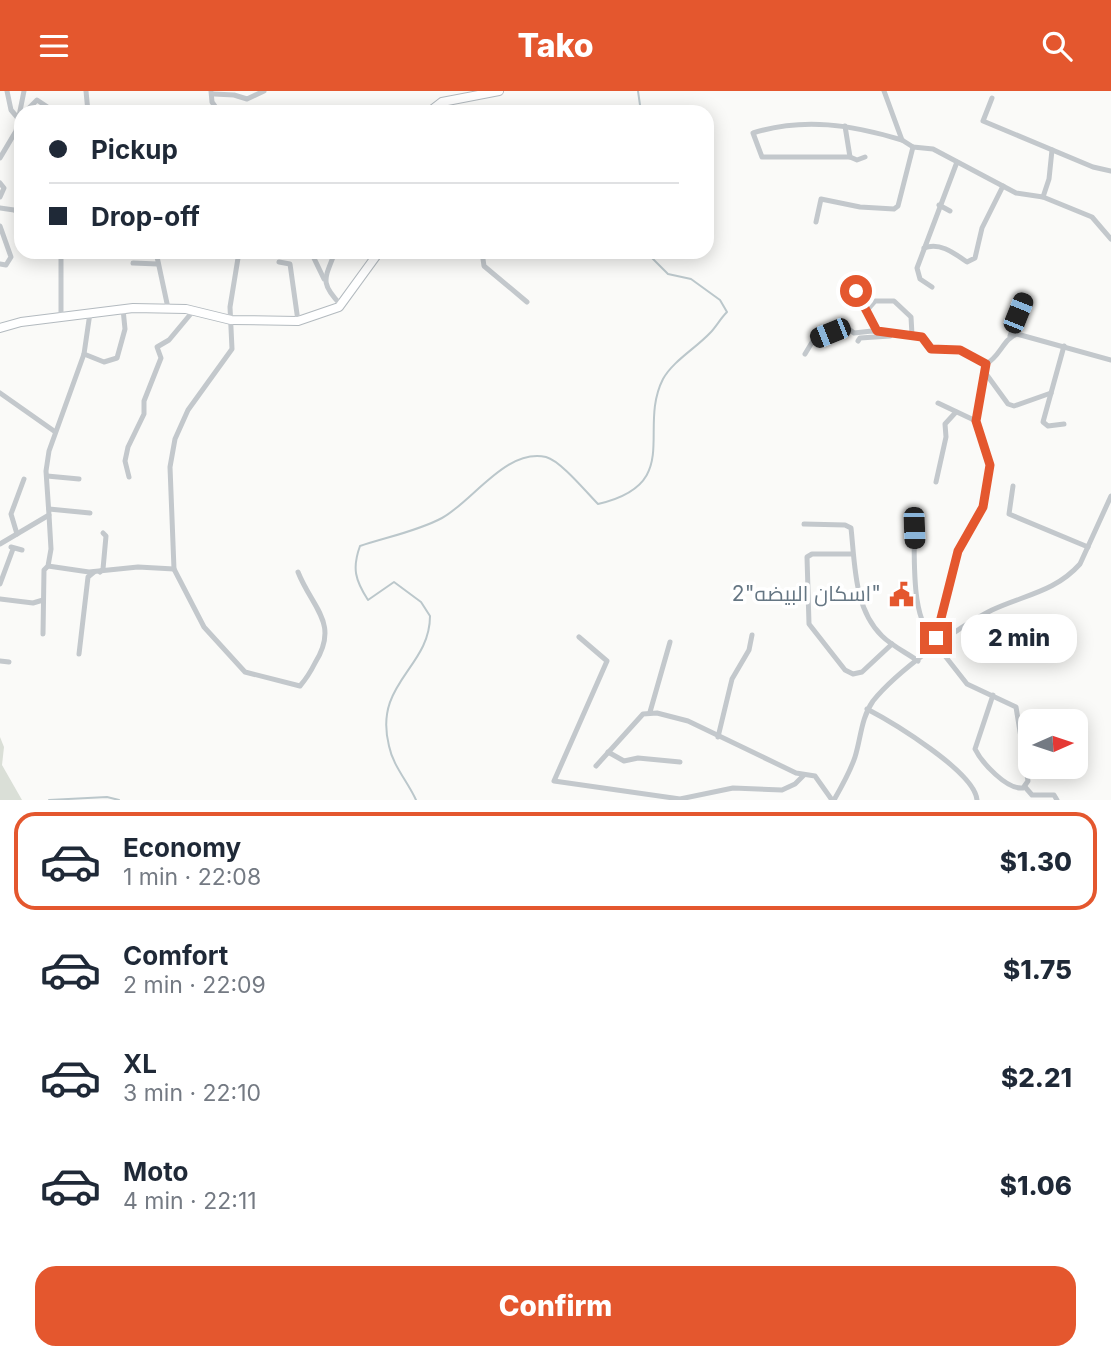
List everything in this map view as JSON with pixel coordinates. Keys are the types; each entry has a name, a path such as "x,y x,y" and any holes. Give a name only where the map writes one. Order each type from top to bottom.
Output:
{"street":[{"path":"7,91 11,110 14,112"},
{"path":"213,92 247,99 264,91"},
{"path":"438,105 442,102 493,95 499,91"},
{"path":"884,91 902,140"},
{"path":"992,98 983,121 1111,171"},
{"path":"865,157 857,160 850,157 762,157 753,132 800,124 845,126 902,140 913,147 933,149 1016,193 1043,197 1093,217 1111,239"},
{"path":"845,126 850,157"},
{"path":"0,158 14,139"},
{"path":"816,222 821,199 860,207 894,209 913,147"},
{"path":"1043,197 1049,179 1052,150"},
{"path":"932,287 920,279 917,268 957,162"},
{"path":"0,183 4,188 0,197"},
{"path":"924,248 947,248 967,261 975,258 982,228 1003,186"},
{"path":"939,205 950,211"},
{"path":"0,226 11,257 6,265 0,264"},
{"path":"61,259 61,317"},
{"path":"157,259 168,308"},
{"path":"238,259 230,353 188,410 175,439 170,467 174,569 204,627 245,672 300,686 325,648 327,634 324,619 298,572"},
{"path":"314,259 325,286 341,305"},
{"path":"324,279 332,259"},
{"path":"0,328 90,313 168,308 194,310 231,320 298,321 327,313 341,305 373,259"},
{"path":"483,259 484,266 527,302"},
{"path":"279,262 290,264 298,321"},
{"path":"134,263 158,264"},
{"path":"856,291 868,309 877,331"},
{"path":"914,528 918,612 927,631 936,638 958,551 983,507 990,465 976,421 985,367 996,359 1010,336 1024,299"},
{"path":"868,309 875,301 894,300 911,317 909,335"},
{"path":"84,354 104,362 117,358 125,329 123,310"},
{"path":"129,477 125,461 128,447 144,414 144,401 161,358 158,347 169,340 194,310"},
{"path":"43,634 44,570 48,566 51,549 47,477 54,431 63,417 84,354 90,313"},
{"path":"805,354 814,339 845,326 854,333 877,331 922,337 931,349 960,350 985,367 1008,404 1014,407 1051,393"},
{"path":"1010,336 1017,334 1111,360"},
{"path":"858,341 860,338 909,335"},
{"path":"1064,346 1043,422 1048,426 1064,424"},
{"path":"0,393 54,431"},
{"path":"938,403 976,421"},
{"path":"936,482 946,437 945,424 956,412"},
{"path":"47,477 79,479"},
{"path":"17,534 11,514 24,479"},
{"path":"1013,486 1009,514 1088,547"},
{"path":"596,766 643,714 650,712 688,721 718,737 819,779 833,800 851,769 867,709 882,691 957,630 984,614 1048,590 1063,581 1080,564 1111,496"},
{"path":"22,550 3,544 49,512 90,513"},
{"path":"804,524 848,526 852,554 869,619 892,644 918,661"},
{"path":"79,655 88,577 103,569 106,536 103,533"},
{"path":"0,584 13,549"},
{"path":"852,554 812,554 807,557 809,624 845,670 853,674 862,672 892,644"},
{"path":"48,566 97,572 138,567 174,569"},
{"path":"0,599 33,603 43,600"},
{"path":"718,737 732,679 751,646 752,635"},
{"path":"579,637 607,661 554,781 566,786 644,792 680,799 733,788 782,790 795,784 804,775"},
{"path":"650,712 670,642"},
{"path":"937,647 967,684 1017,709 1028,781 1026,787"},
{"path":"0,661 9,662"},
{"path":"993,695 975,749 1013,788 1026,787"},
{"path":"867,709 928,745 973,787 977,800"},
{"path":"608,752 624,761 638,758 680,762"},
{"path":"1026,787 1034,796 1054,795 1057,800"}],"shaded area":[{"path":"0,737 4,747 2,765 22,800 0,800"}],"waterway":[{"path":"638,91 640,105"},
{"path":"416,800 391,753 386,724 395,691 428,634 430,616 421,602 394,582 368,600 356,574 360,546 433,523 454,510 504,468 531,456 546,457 559,464 598,504 624,495 641,483 650,469 656,398 663,379 673,366 710,333 727,312 720,300 691,279 668,274 653,259"},
{"path":"49,800 107,797 119,800"}],"place":[{"name":"اسكان البيضه\"2\"","path":"901,594"}],"route":[{"path":"856,291 868,309 877,331 922,337 931,349 960,350 986,364 976,421 990,465 983,507 958,551 936,629 936,638"}]}
